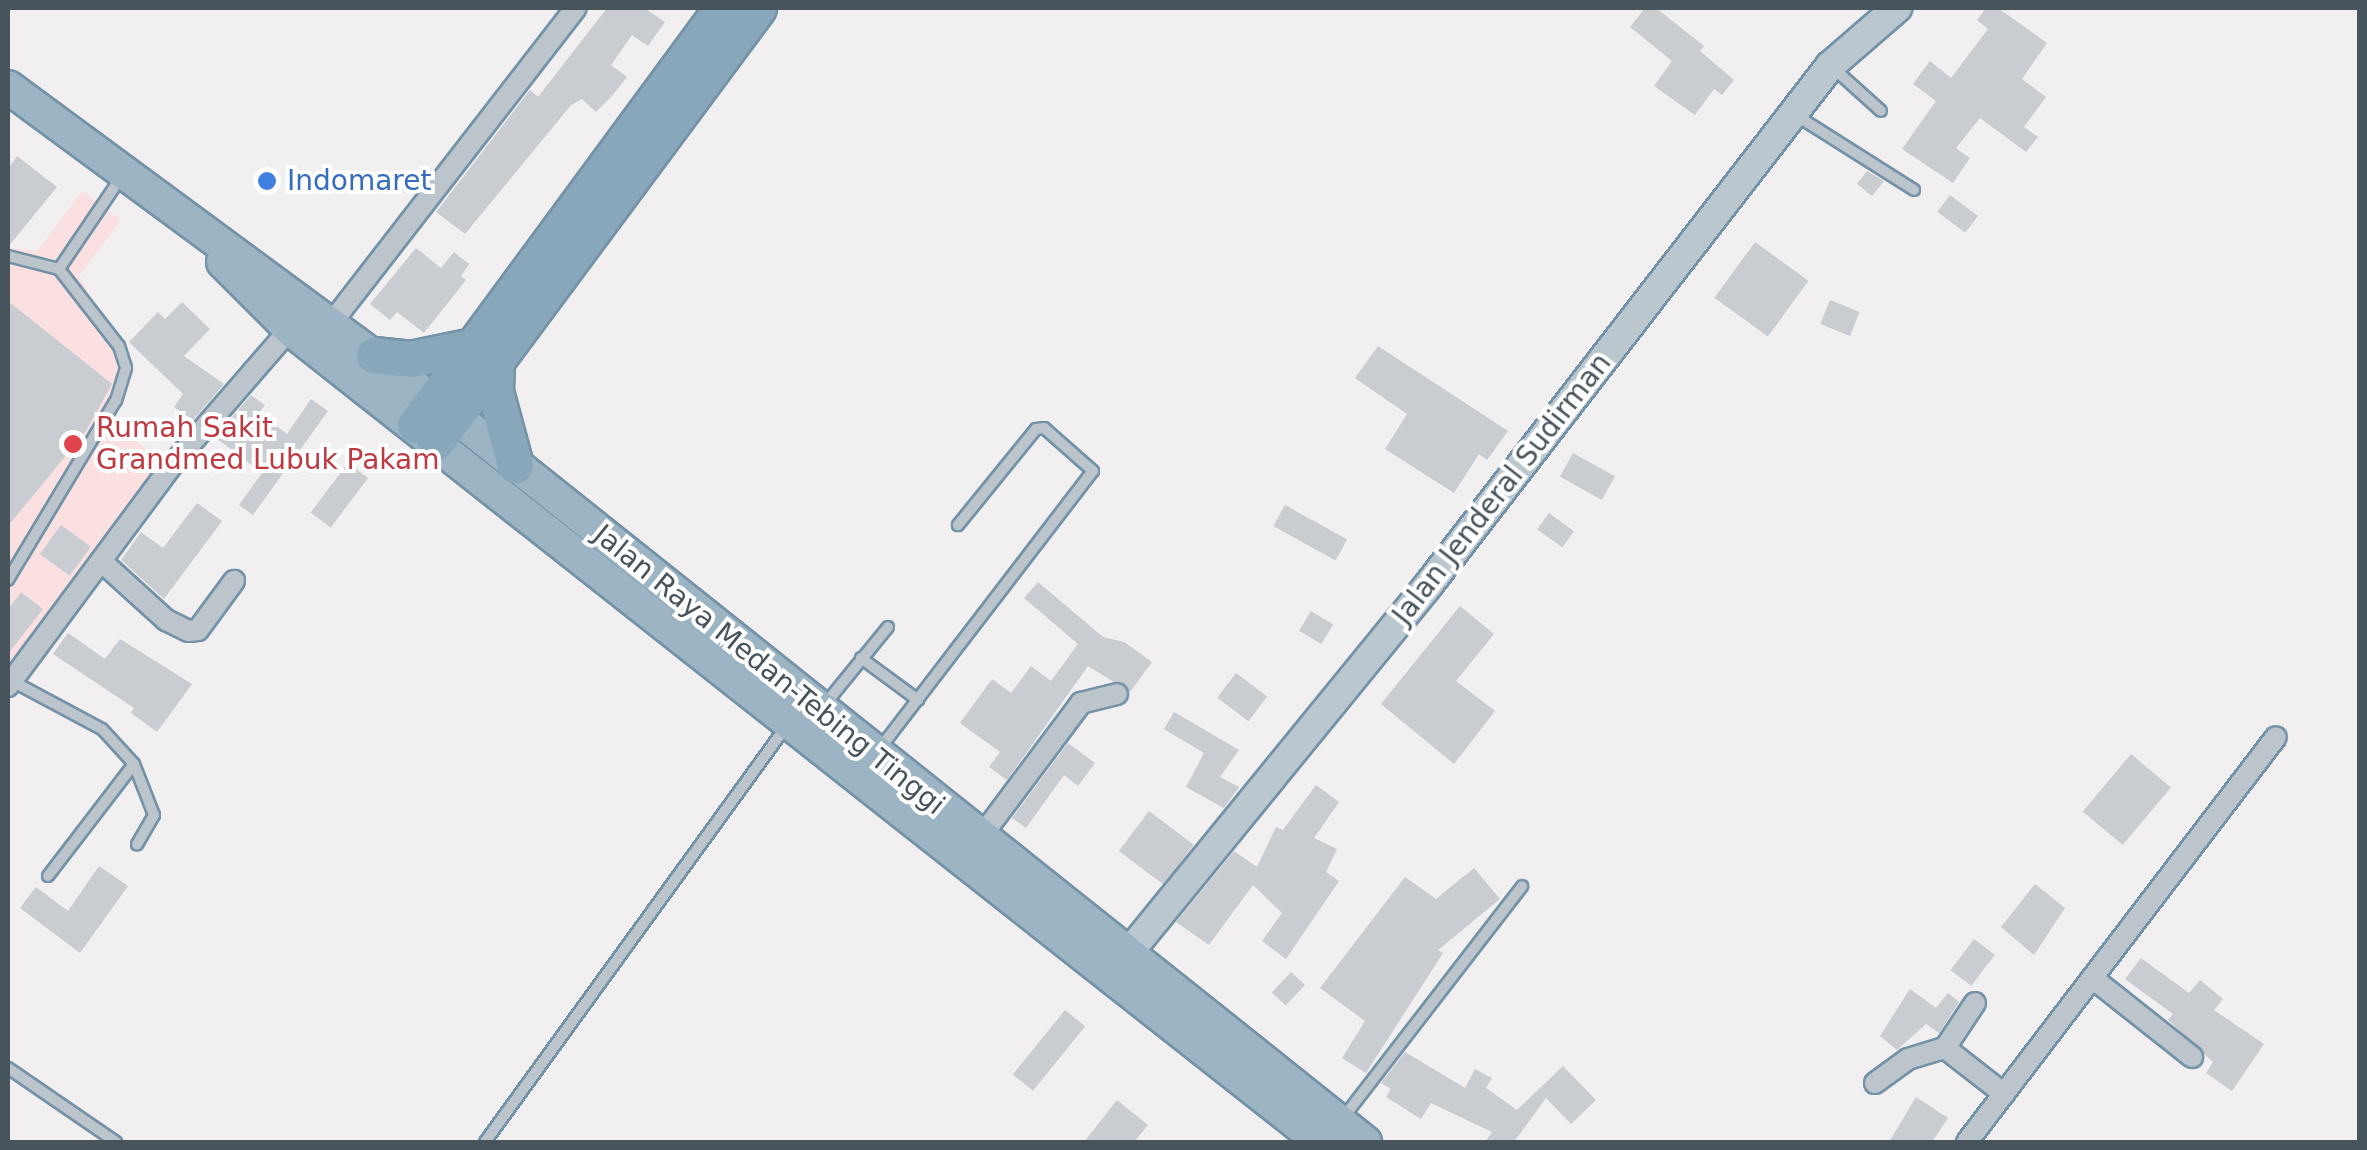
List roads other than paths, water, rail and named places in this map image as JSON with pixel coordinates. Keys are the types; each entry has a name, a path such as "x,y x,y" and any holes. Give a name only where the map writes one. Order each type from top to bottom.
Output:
{"highway":[{"path":"515,465 486,352 722,8"},
{"path":"435,421 758,8"},
{"name":"Jalan Raya Medan-Tebing Tinggi","path":"8,87 166,206 333,321 374,355 435,421 788,724 1342,1136"},
{"name":"Jalan Raya Medan-Tebing Tinggi","path":"166,206 290,329 435,421 515,465 980,838 1118,966"},
{"path":"374,355 486,352"}],"main road":[{"name":"Jalan Jenderal Sudirman","path":"1118,966 1430,583 1830,66 1896,8"}],"street":[{"path":"333,321 576,8"},
{"path":"10,683 173,464 290,329"},
{"path":"102,560 166,620 189,631 198,630 234,581"},
{"path":"980,838 1081,703 1117,694"},
{"path":"1967,1142 2095,980 2276,737"},
{"path":"2095,980 2192,1057"},
{"path":"1874,1083 1908,1059 1945,1048 1975,1003"},
{"path":"1945,1048 2004,1094"}],"lane":[{"path":"1830,66 1881,111"},
{"path":"1793,113 1914,190"},
{"path":"59,269 123,175"},
{"path":"8,256 59,269 119,346 124,381 8,580"},
{"path":"874,756 1093,472 1044,428 1036,430 958,525"},
{"path":"819,712 888,627"},
{"path":"861,658 918,700"},
{"path":"10,683 102,730 134,764 154,816 137,845"},
{"path":"485,1142 788,724"},
{"path":"48,876 134,764"},
{"path":"1342,1136 1522,886"},
{"path":"8,1068 116,1142"}],"place":[{"name":"Indomaret","path":"267,181"},
{"name":"Rumah Sakit Grandmed Lubuk Pakam","path":"73,444"}]}
